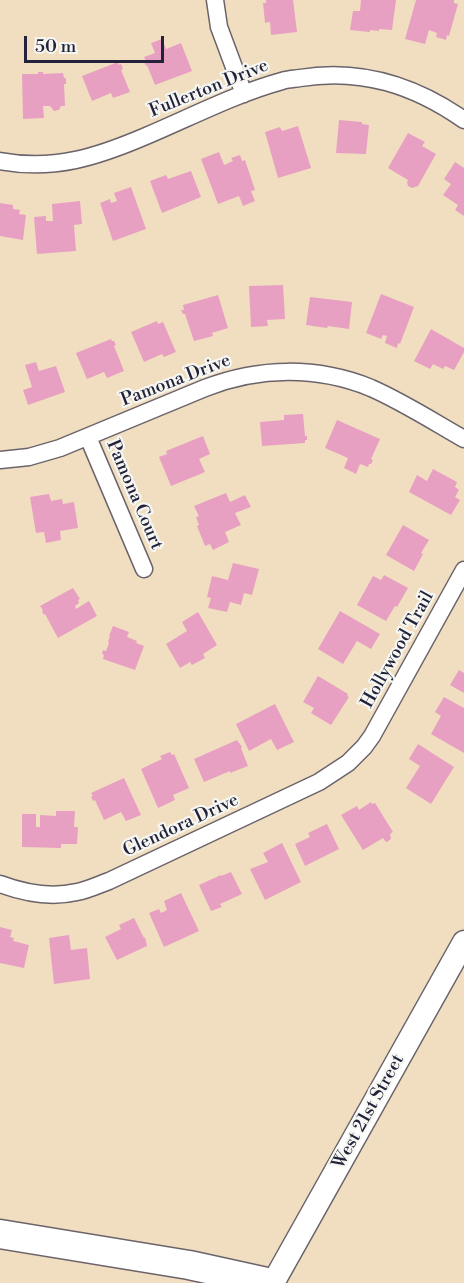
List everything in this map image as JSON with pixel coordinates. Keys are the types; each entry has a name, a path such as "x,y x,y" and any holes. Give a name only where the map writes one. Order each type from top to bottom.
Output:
{"highway":[{"path":"0,1234 189,1265 272,1283"}],"street":[{"path":"215,0 219,27 244,94"},
{"name":"Fullerton Drive","path":"0,161 16,164 51,164 102,154 244,94 284,80 310,76 361,76 387,82 419,93 443,105 464,120"},
{"name":"Pamona Drive","path":"0,460 42,454 230,379 290,371 333,376 366,386 464,439"},
{"name":"Pamona Court","path":"88,437 144,569"},
{"name":"Hollywood Trail","path":"364,747 464,570"},
{"name":"Glendora Drive","path":"0,884 15,890 42,894 77,892 92,888 319,782 348,764 364,747"},
{"name":"West 21st Street","path":"272,1283 464,942"}],"building":[{"path":"266,0 293,0 297,32 271,35 270,22 265,23 263,3 266,3"},
{"path":"361,0 396,0 392,30 379,29 379,31 370,30 370,32 350,30 353,11 360,11"},
{"path":"416,0 454,0 454,3 458,4 446,40 436,37 437,33 429,30 425,44 405,39"},
{"path":"162,39 166,49 181,43 192,71 155,85 144,62 146,61 144,57 155,53 151,43"},
{"path":"118,62 123,69 121,70 130,92 113,98 111,93 92,101 82,76"},
{"path":"38,72 63,73 66,78 65,106 54,111 50,106 43,106 44,118 23,119 22,74 38,74"},
{"path":"339,120 362,122 362,124 369,125 366,154 336,153"},
{"path":"298,126 311,168 278,178 265,132 280,127 282,131"},
{"path":"408,133 425,142 422,146 436,154 418,186 412,188 408,186 408,180 388,168"},
{"path":"219,152 224,165 233,161 231,158 240,155 242,161 245,160 255,190 251,191 255,201 243,206 239,196 218,204 201,159"},
{"path":"455,162 464,168 464,216 455,210 458,205 443,195 451,184 444,179"},
{"path":"191,171 201,197 162,213 150,181 166,175 168,179"},
{"path":"131,187 146,229 113,241 100,203 110,199 111,203 117,201 114,193"},
{"path":"80,201 82,224 74,225 76,251 37,254 34,217 46,216 46,221 53,221 52,204"},
{"path":"0,203 13,205 13,209 20,210 19,214 26,215 23,240 0,236"},
{"path":"283,285 285,319 267,320 268,326 251,327 249,286"},
{"path":"381,294 414,307 397,348 385,343 387,336 383,335 381,339 366,333"},
{"path":"218,295 228,328 212,333 213,336 194,341 185,314 181,310 184,310 183,305"},
{"path":"310,297 352,302 349,329 306,325"},
{"path":"157,321 158,324 163,322 176,352 164,357 162,354 144,362 131,332"},
{"path":"431,329 464,348 454,370 445,366 443,369 433,364 430,369 414,361"},
{"path":"111,339 116,345 114,346 124,371 107,378 104,372 87,379 76,353"},
{"path":"36,362 39,371 56,366 65,392 28,405 23,390 32,387 25,365"},
{"path":"303,414 305,436 307,436 305,443 262,446 260,422 284,420 284,415"},
{"path":"337,420 380,439 371,464 368,467 360,464 356,474 344,468 348,458 325,448"},
{"path":"203,436 210,454 199,459 205,472 171,486 159,457 167,454 166,451"},
{"path":"433,469 457,482 455,487 459,490 455,497 460,500 451,515 409,492 417,475 427,481"},
{"path":"226,493 230,502 245,495 251,507 235,513 241,525 225,532 229,542 213,550 210,544 205,546 197,526 199,525 196,517 199,516 194,506"},
{"path":"49,494 51,501 62,499 63,504 74,502 78,528 60,531 61,540 46,543 44,532 36,533 30,497"},
{"path":"403,525 429,540 414,571 386,555"},
{"path":"233,563 259,569 252,595 244,593 241,605 230,602 227,612 208,608 211,598 207,597 212,576 228,580"},
{"path":"384,575 408,588 386,621 357,605 373,576 381,580"},
{"path":"73,588 80,599 75,606 76,609 89,601 97,616 58,638 40,606"},
{"path":"340,611 380,634 371,649 357,641 343,664 318,649"},
{"path":"198,612 217,645 203,654 205,658 192,665 190,662 180,668 166,644 187,631 182,622"},
{"path":"113,626 129,632 127,637 144,646 135,670 103,659 103,650 106,651"},
{"path":"459,670 464,673 464,693 450,685"},
{"path":"318,676 348,694 349,697 331,725 311,713 314,708 303,702"},
{"path":"444,697 464,708 464,753 431,734 441,716 435,712"},
{"path":"275,704 294,742 277,750 271,739 249,751 236,724"},
{"path":"237,740 242,747 248,766 204,782 194,759"},
{"path":"418,744 454,767 431,804 406,788 420,766 409,759"},
{"path":"170,752 174,754 189,788 173,795 175,800 158,808 141,769 162,759 160,756"},
{"path":"124,778 141,815 126,821 121,812 104,820 91,793"},
{"path":"371,802 375,803 393,832 390,834 391,839 387,842 383,838 363,850 341,815 357,806 359,810"},
{"path":"56,811 75,811 74,827 78,827 77,844 61,844 61,848 22,847 22,814 36,814 36,827 40,827 40,815 56,816"},
{"path":"327,824 339,849 305,866 295,844 310,837 308,833"},
{"path":"282,843 301,882 265,900 250,869 268,862 263,853"},
{"path":"231,872 242,894 220,904 222,907 211,911 199,885"},
{"path":"181,893 199,931 164,947 149,913 159,909 161,913 167,910 164,901"},
{"path":"134,918 145,937 147,946 117,960 105,937 121,929 119,925"},
{"path":"0,927 12,930 10,937 14,938 13,941 29,945 24,968 0,963"},
{"path":"69,935 71,950 87,948 90,979 54,984 49,938"}]}
